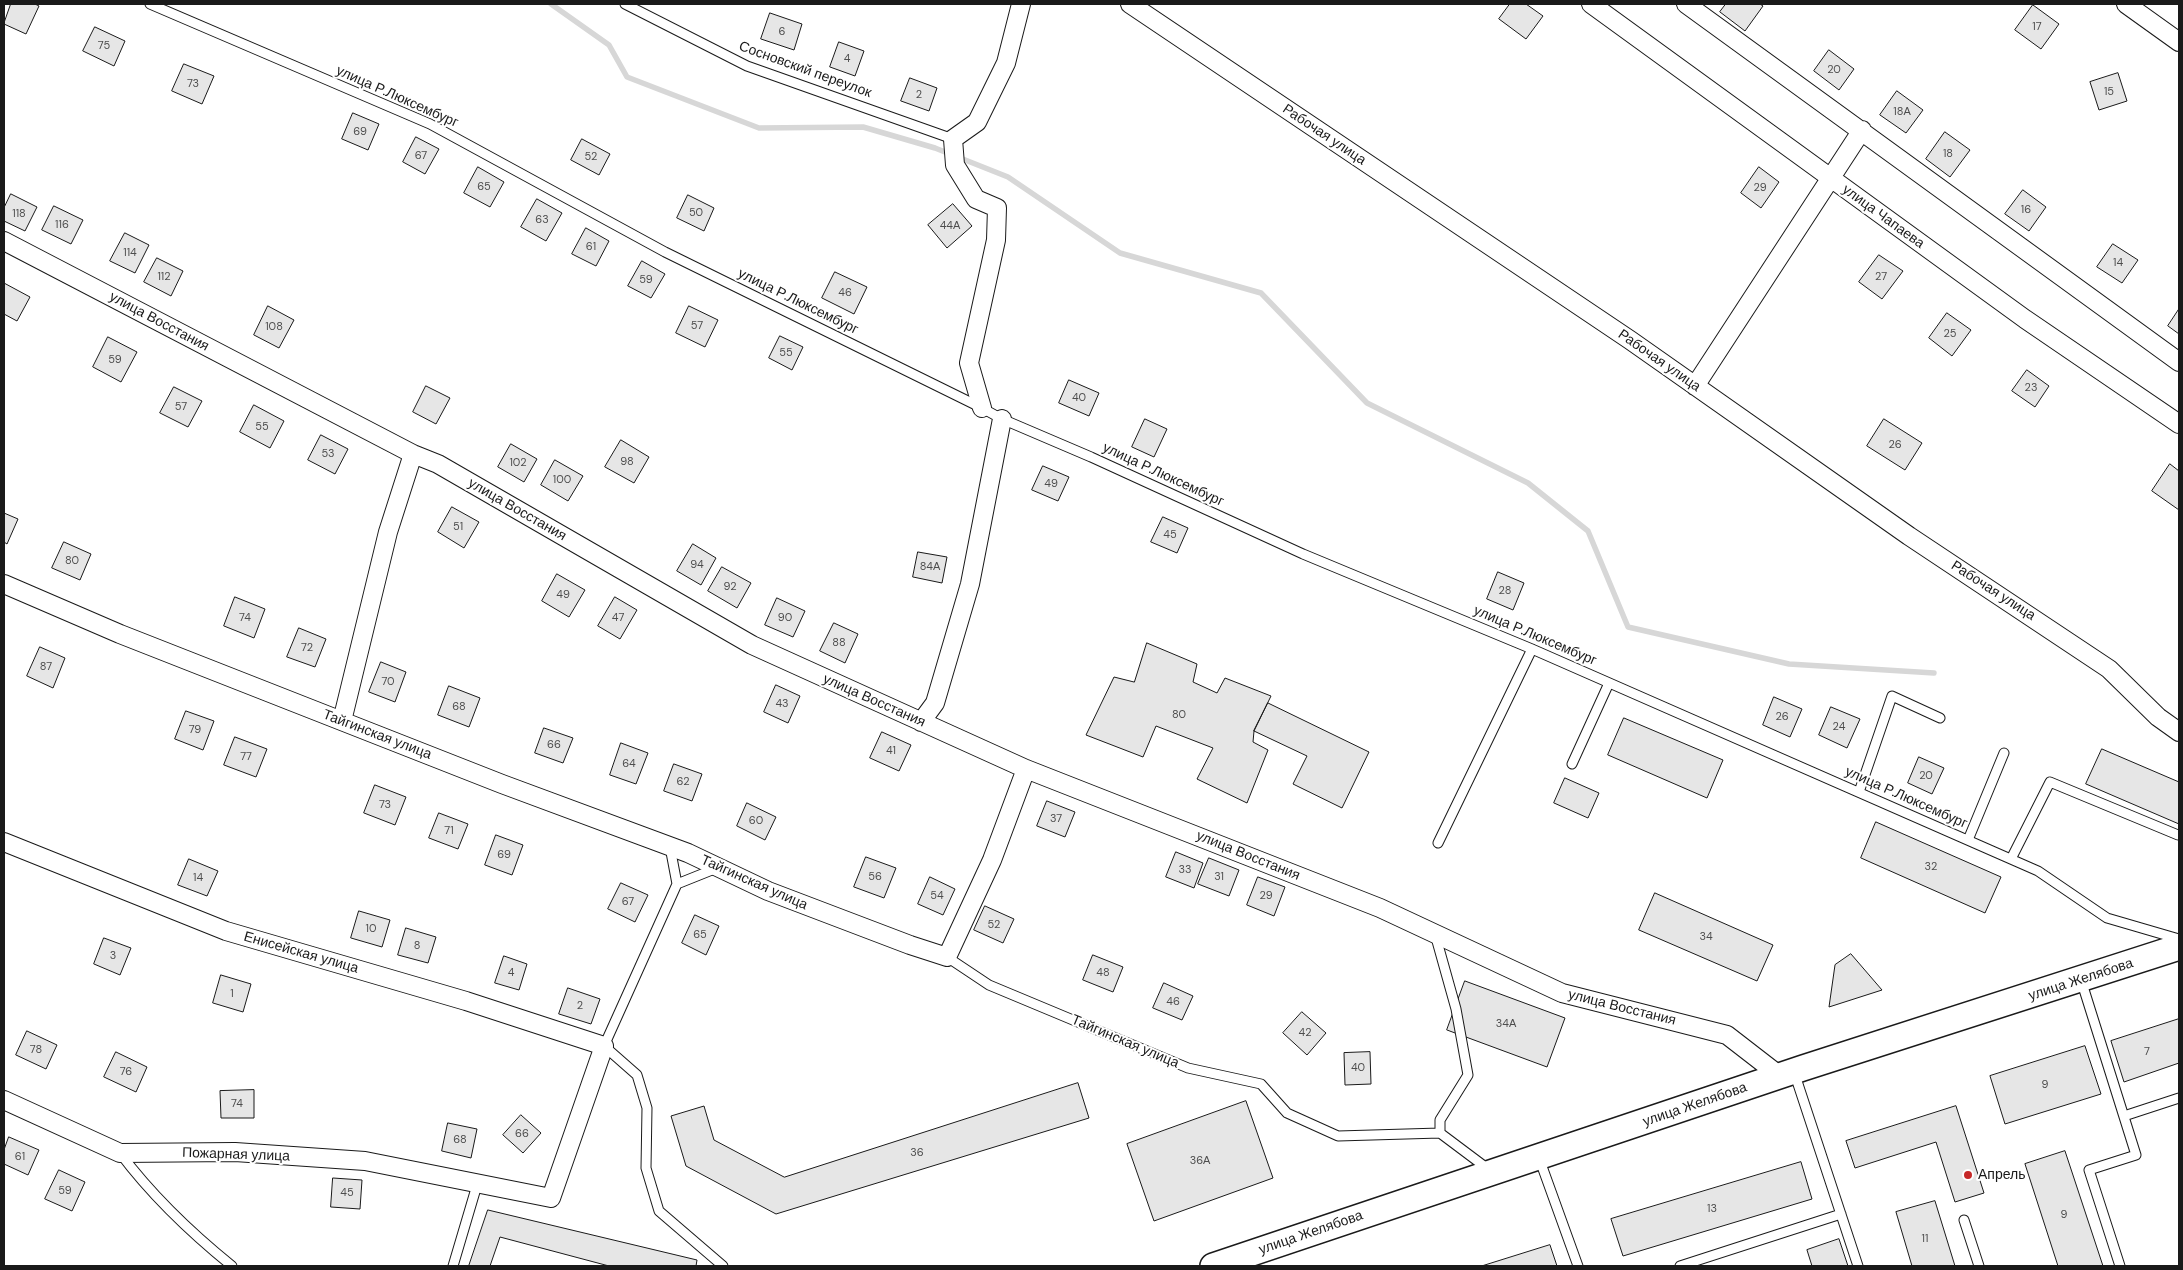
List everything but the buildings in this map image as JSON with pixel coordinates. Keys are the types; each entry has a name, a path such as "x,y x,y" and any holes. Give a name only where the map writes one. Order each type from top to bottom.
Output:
{"street":[{"path":"982,408 969,363 996,240 997,208 976,199 955,165 953,139 977,122 1006,63 1021,4"},
{"name":"Рабочая улица","path":"1130,4 1695,386 1909,536 2109,669 2158,717 2179,732"},
{"name":"улица Чапаева","path":"1591,4 2025,320 2179,424"},
{"path":"1686,4 2179,362"},
{"path":"2126,4 2179,42"},
{"path":"1695,386 1862,130"},
{"name":"улица Восстания","path":"4,241 413,454 438,464 752,646 1026,769 1380,908 1562,993 1727,1035 1787,1074"},
{"path":"921,722 934,703 970,584 1002,419"},
{"path":"342,722 388,532 413,454"},
{"name":"Тайгинская улица","path":"4,584 120,634 342,722 670,847 768,891 910,945 947,957"},
{"path":"947,957 992,860 1026,769"},
{"name":"Енисейская улица","path":"4,842 226,931 466,1001 604,1046"},
{"name":"улица Желябова","path":"1213,1266 1787,1074 2179,947"},
{"name":"Пожарная улица","path":"4,1100 120,1153 236,1152 365,1161 477,1185 551,1198 604,1046"}],"lane":[{"name":"улица Р.Люксембург","path":"150,4 430,124 665,252 1002,419 1091,457 1303,554 1609,683 2038,871 2107,918 2179,939"},
{"name":"Сосновский переулок","path":"625,4 747,66 953,139"},
{"path":"1438,843 1532,650"},
{"path":"1572,764 1609,683"},
{"path":"1858,792 1892,696 1940,718"},
{"path":"1968,840 2004,753"},
{"path":"2011,860 2050,782 2178,835"},
{"path":"670,847 678,884 604,1046 637,1075 647,1108 646,1168 659,1211 723,1266"},
{"path":"678,884 717,868"},
{"path":"1435,934 1456,1010 1468,1075 1440,1120 1440,1133 1491,1172"},
{"name":"Тайгинская улица","path":"947,957 989,985 1188,1068 1261,1084 1287,1113 1338,1136 1440,1133"},
{"path":"2081,980 2136,1155 2089,1170 2120,1266"},
{"path":"1787,1074 1841,1214 1858,1266"},
{"path":"2124,1116 2179,1098"},
{"path":"120,1153 144,1185 184,1226 232,1266"},
{"path":"1539,1157 1578,1266"},
{"path":"453,1266 477,1185"},
{"path":"1680,1266 1841,1214"},
{"path":"1964,1220 1979,1266"}],"waterway":[{"path":"551,4 609,45 627,77 759,128 863,127 935,148 1008,177 1120,253 1261,293 1367,403 1528,483 1588,531 1628,627 1789,664 1934,673"}],"place":[{"name":"Апрель","path":"1968,1175"}]}
